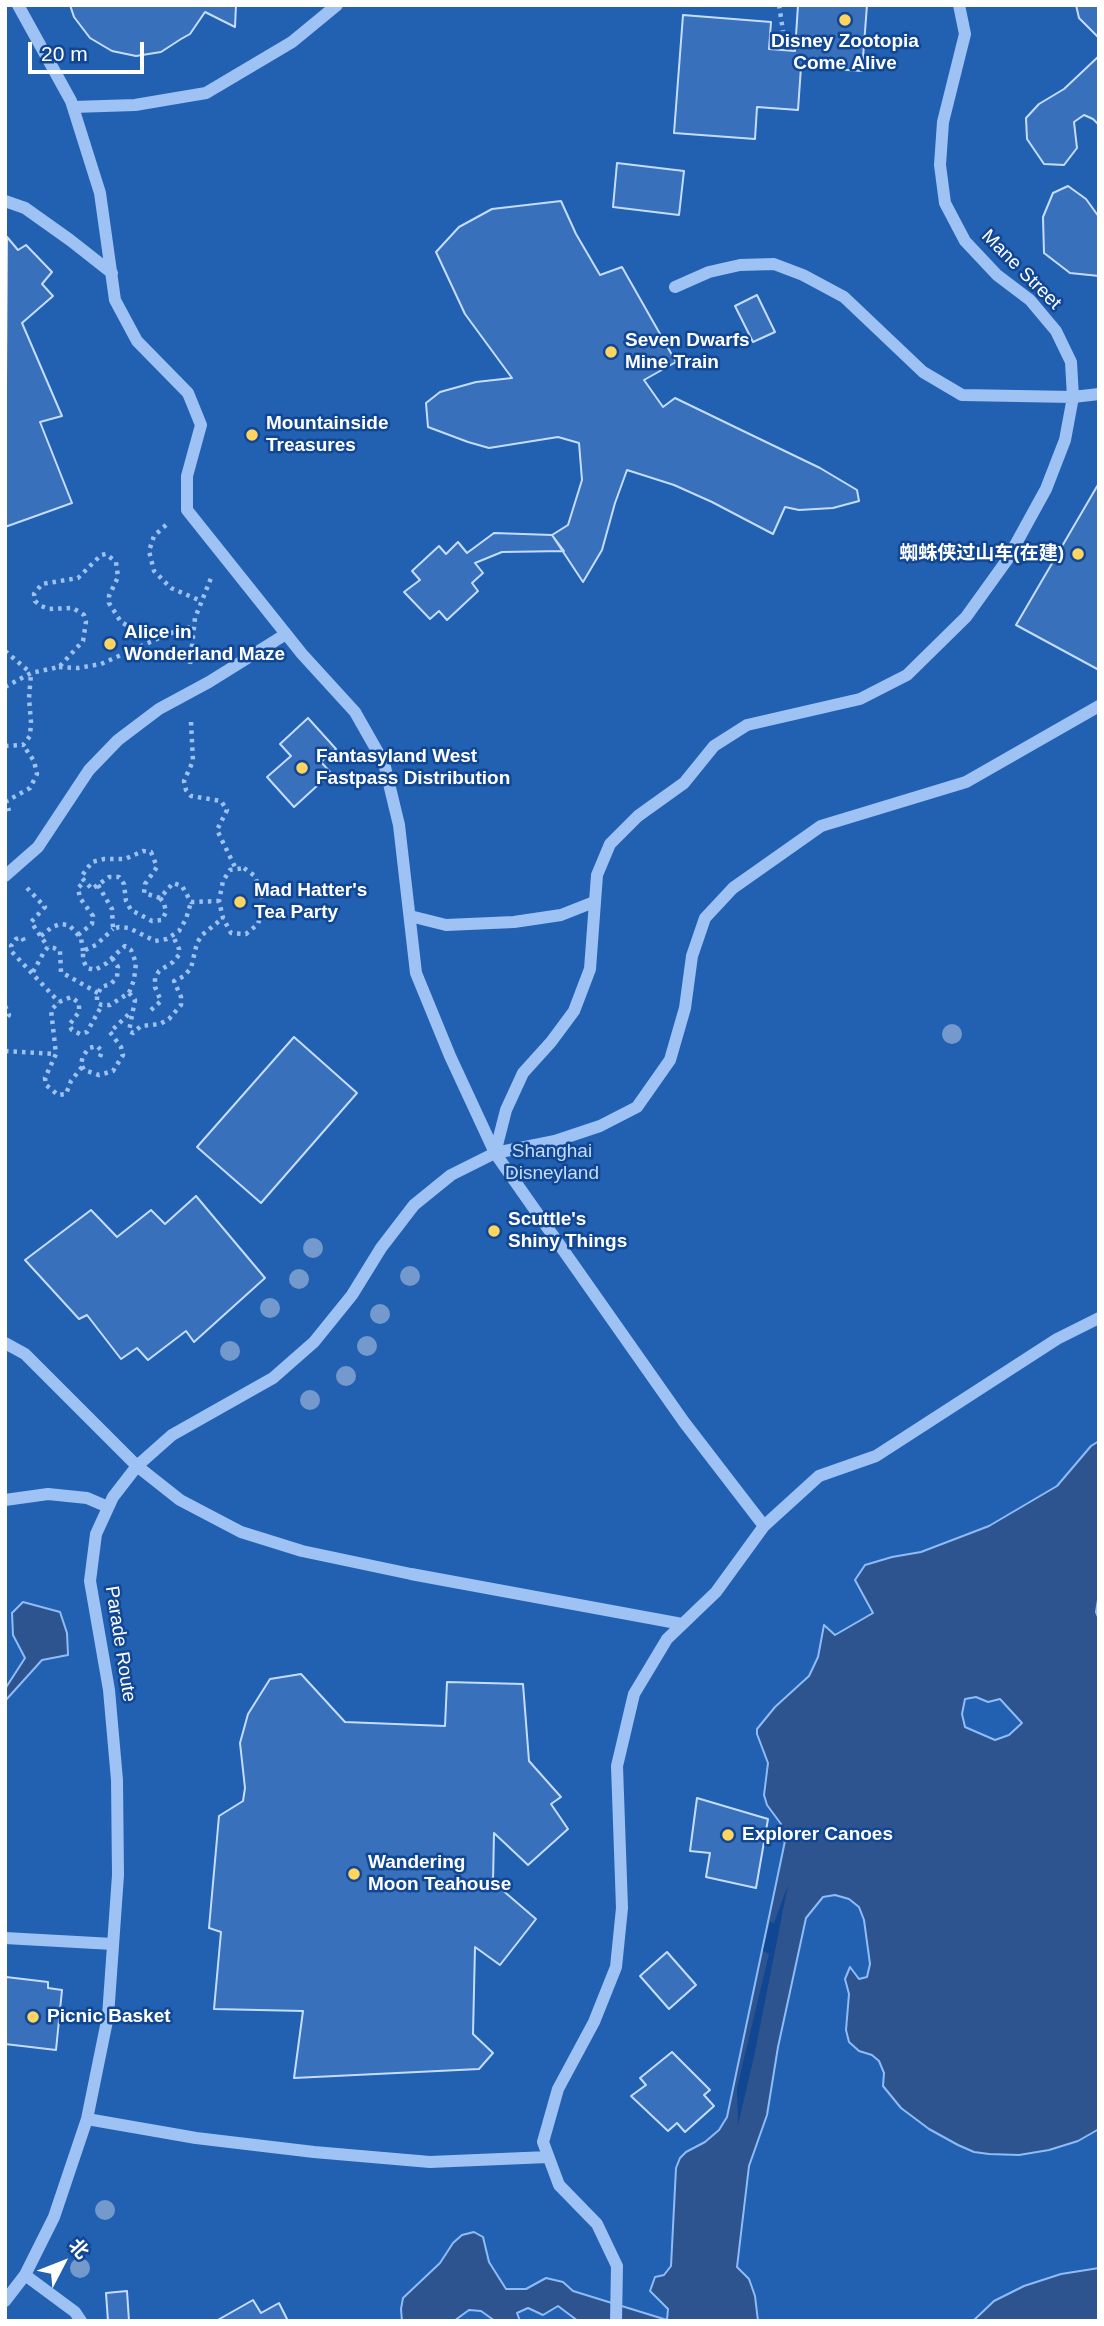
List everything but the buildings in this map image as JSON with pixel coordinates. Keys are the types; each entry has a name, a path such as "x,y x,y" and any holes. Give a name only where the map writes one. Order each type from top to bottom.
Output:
{"street":[{"path":"18,5 73,107 100,193 115,300 137,341 188,393 201,425 187,476 187,510 286,634 355,712 384,763 399,825 416,973 450,1056 495,1153 692,1433 764,1526"},
{"path":"73,107 135,105 206,93 292,42 337,5"},
{"name":"Mane Street","path":"495,1153 506,1110 523,1073 574,1011 590,969 597,875 610,844 638,816 684,783 714,746 747,725 860,699 907,675 966,617 1007,560 1046,489 1065,440 1073,397 1071,362 1056,331 1030,300 998,275 965,242 945,204 941,154 943,122 965,34 959,5"},
{"path":"5,201 25,208 113,273"},
{"path":"675,287 709,272 740,265 775,264 803,275 844,297 923,372 962,395 1073,397 1099,394"},
{"path":"8,874 38,847 89,770 118,740 159,709 286,634"},
{"name":"Parade Route","path":"5,2301 25,2274 54,2217 87,2119 108,2016 118,1875 117,1780 109,1690 90,1581 96,1534 113,1497 137,1466 172,1435 273,1378 314,1342 352,1295 381,1248 414,1205 451,1175 495,1153 555,1141 600,1126 636,1107 670,1060 685,1008 692,956 705,918 733,888 821,826 966,782 1099,706"},
{"path":"410,916 446,925 514,922 561,915 594,902"},
{"path":"616,2321 618,2266 597,2224 559,2185 543,2142 558,2089 594,2022 616,1967 622,1908 617,1766 634,1694 667,1639 716,1592 764,1526 819,1476 876,1456 1057,1339 1099,1318"},
{"path":"5,1343 24,1354 137,1466 180,1500 241,1532 302,1551 411,1574 682,1624"},
{"path":"5,1500 48,1494 87,1498 108,1507"},
{"path":"5,1938 114,1944"},
{"path":"87,2119 196,2138 430,2162 548,2157"},
{"path":"25,2274 75,2312 82,2321"}],"path":[{"path":"779,5 783,32"},
{"path":"187,510 167,523 154,537 149,551 154,571 171,588 201,601"},
{"path":"59,667 83,641 86,622 84,615 73,608 49,609 41,606 35,601 34,594 42,584 78,578 101,555 106,554 116,562 118,577 109,603 114,615 142,634 159,637"},
{"path":"223,556 201,601 193,626 189,693 193,761 184,781 191,796 221,802 227,810 217,830 236,869"},
{"path":"5,687 31,673 59,667 78,668 101,664 159,637 193,626"},
{"path":"5,651 31,673"},
{"path":"5,746 10,748 23,745 30,736 31,673"},
{"path":"9,811 5,801 30,788 37,774 34,761 23,745"},
{"path":"143,851 151,852 157,867 145,884 144,893 160,898 166,912 162,920 152,921 131,910 126,901 124,884 118,877 109,877 92,888 85,881 81,877 92,862 125,859 143,851"},
{"path":"244,868 255,876 264,904 258,924 246,934 231,933 223,918 219,901 223,881 230,870 236,869 244,868"},
{"path":"8,874 45,907 32,922 48,947 60,951 61,972 98,993"},
{"path":"78,935 92,924 93,916 80,898 78,888 85,881"},
{"path":"83,951 96,945 113,929 119,927 128,928 155,941 173,936 186,919 191,902 182,887 173,883 160,898"},
{"path":"98,885 111,909 113,929"},
{"path":"191,902 219,901"},
{"path":"129,993 135,1000 129,1031 133,1033 141,1026 160,1024 177,1011 181,1005 181,997 174,981 184,976 191,968 197,943 202,935 223,918"},
{"path":"41,936 60,923 69,925 81,938 87,968 95,970 107,964 112,958 125,946 131,950 136,963 129,993 110,1005 102,1005 97,1003 98,993 117,977 118,967 112,958"},
{"path":"150,1010 161,1001 155,987 155,978 159,971 179,955 173,936"},
{"path":"24,941 22,937 16,939 11,946 12,952 59,1002"},
{"path":"33,972 48,947"},
{"path":"100,1057 102,1051 97,1046 89,1048 83,1056 82,1067 65,1094 58,1095 46,1085 45,1078 56,1054 51,1010 59,1002 71,997 79,1003 79,1012 69,1025 80,1034 87,1032 102,1005"},
{"path":"5,1006 9,1015 5,1020"},
{"path":"82,1067 99,1075 113,1071 123,1055 121,1047 110,1032 132,1011"},
{"path":"5,1051 56,1054"}],"green space":[{"name":"Shanghai Disneyland","path":"5,5 1099,5 1099,2321 5,2321"}],"shaded area":[{"path":"1099,1441 1099,1594 1096,1612 1099,1619 1099,2129 1078,2141 1049,2150 1019,2155 989,2154 974,2152 958,2145 929,2129 901,2108 883,2086 884,2073 879,2061 872,2055 859,2051 849,2042 846,2030 849,1994 845,1979 850,1967 859,1979 867,1977 870,1964 864,1920 859,1907 849,1899 835,1895 823,1897 806,1918 778,2047 767,2115 749,2166 737,2267 749,2279 755,2296 758,2321 578,2321 558,2306 543,2315 528,2308 517,2313 520,2321 495,2321 481,2311 469,2310 454,2321 402,2321 403,2298 440,2263 453,2243 462,2235 474,2232 483,2237 489,2262 506,2289 526,2289 546,2278 563,2282 573,2291 667,2320 668,2309 650,2291 655,2277 664,2275 671,2266 676,2168 686,2152 705,2142 719,2130 727,2117 785,1841 777,1838 781,1824 767,1805 764,1795 768,1763 757,1729 775,1707 809,1676 818,1657 824,1625 835,1635 873,1613 855,1580 865,1565 921,1552 989,1526 1057,1486 1091,1446","holes":["976,1697 988,1702 1000,1699 1022,1723 1009,1735 995,1740 965,1727 962,1714 965,1699"]},
{"path":"23,1602 60,1612 67,1633 68,1655 42,1660 5,1701 5,1689 25,1658 13,1635 12,1613"},
{"path":"1099,2268 1099,2321 973,2321 994,2301 1024,2286 1061,2274"}],"pier":[{"path":"788,1885 738,2125 737,2088 769,1954 763,1951 770,1922 774,1923"}],"place":[{"name":"Disney Zootopia Come Alive","path":"845,20"},
{"name":"Seven Dwarfs Mine Train","path":"611,352"},
{"name":"Mountainside Treasures","path":"252,435"},
{"name":"蜘蛛侠过山车(在建)","path":"1078,554"},
{"name":"Alice in Wonderland Maze","path":"110,644"},
{"name":"Fantasyland West Fastpass Distribution","path":"302,768"},
{"name":"Mad Hatter's Tea Party","path":"240,902"},
{"name":"Scuttle's Shiny Things","path":"494,1231"},
{"name":"Explorer Canoes","path":"728,1835"},
{"name":"Wandering Moon Teahouse","path":"354,1874"},
{"name":"Picnic Basket","path":"33,2017"}]}
